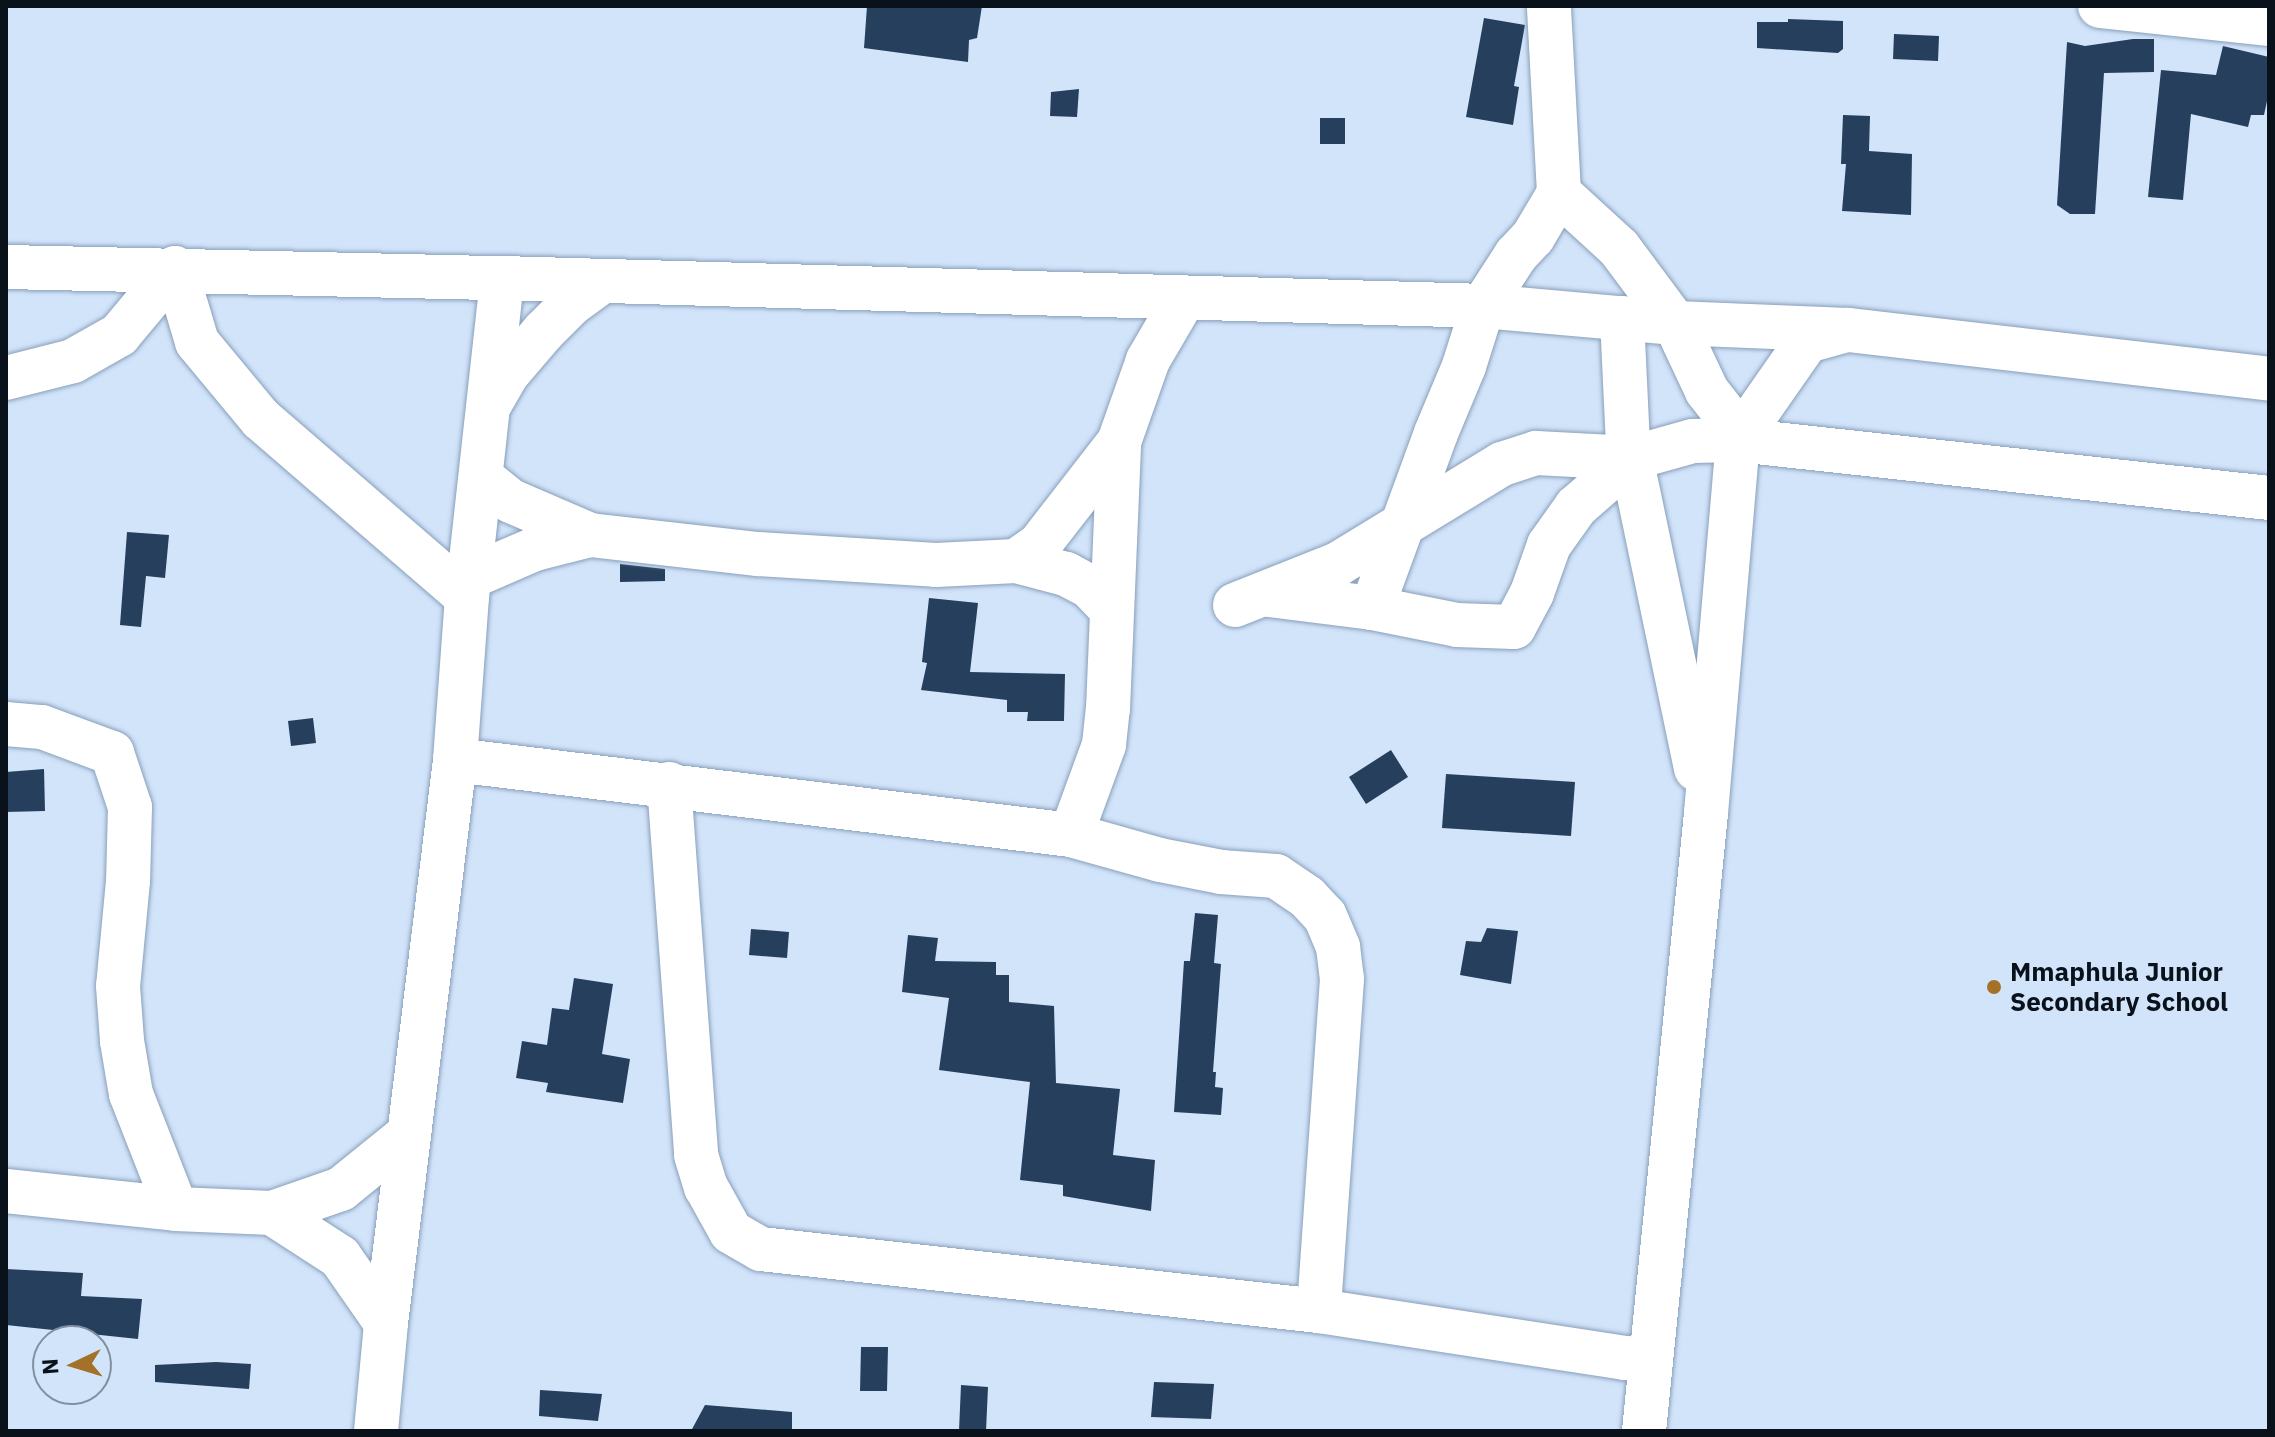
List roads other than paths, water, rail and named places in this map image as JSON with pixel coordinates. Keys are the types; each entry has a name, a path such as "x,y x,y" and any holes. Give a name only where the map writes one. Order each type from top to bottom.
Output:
{"street":[{"path":"1372,608 1399,530 1464,366 1483,306 1516,255 1533,237 1559,193 1549,6"},
{"path":"2100,6 2269,24"},
{"path":"1559,193 1619,248 1675,323 1707,391 1728,418 1738,440 1706,813 1644,1431"},
{"path":"6,267 175,268 1183,300 1483,306 1675,323 1848,330 2269,379"},
{"path":"6,378 73,361 119,335 175,268"},
{"path":"175,268 197,342 261,419 469,587"},
{"path":"376,1431 386,1323 455,760 469,587 502,278"},
{"path":"488,407 508,373 543,332 571,304 603,281"},
{"path":"1071,835 1104,745 1119,442 1148,360 1183,300"},
{"path":"1622,318 1628,443 1706,813"},
{"path":"1738,440 1807,341 1848,330"},
{"path":"1632,458 1576,507 1549,545 1532,593 1514,627 1457,625 1372,608 1251,600 1338,564 1399,530 1502,464 1536,453 1632,458 1693,441 1738,440 2269,498"},
{"path":"1016,561 1039,545 1119,442"},
{"path":"481,477 511,501 590,535 758,554 936,565 1016,561 1066,574 1090,587 1110,608"},
{"path":"469,587 535,549 590,535"},
{"path":"6,724 42,727 112,753 130,807 128,881 118,986 122,1041 131,1094 176,1209"},
{"path":"455,760 1071,835 1175,863 1221,872 1276,876 1307,897 1325,916 1338,947 1342,979 1319,1311"},
{"path":"669,784 696,1155 706,1187 731,1232 761,1249 1319,1311 1625,1358 1650,1359"},
{"path":"6,1191 176,1209 272,1213 341,1189 409,1134"},
{"path":"272,1213 340,1257 386,1323"}],"place":[{"name":"Mmaphula Junior Secondary School","path":"1994,987"}]}
